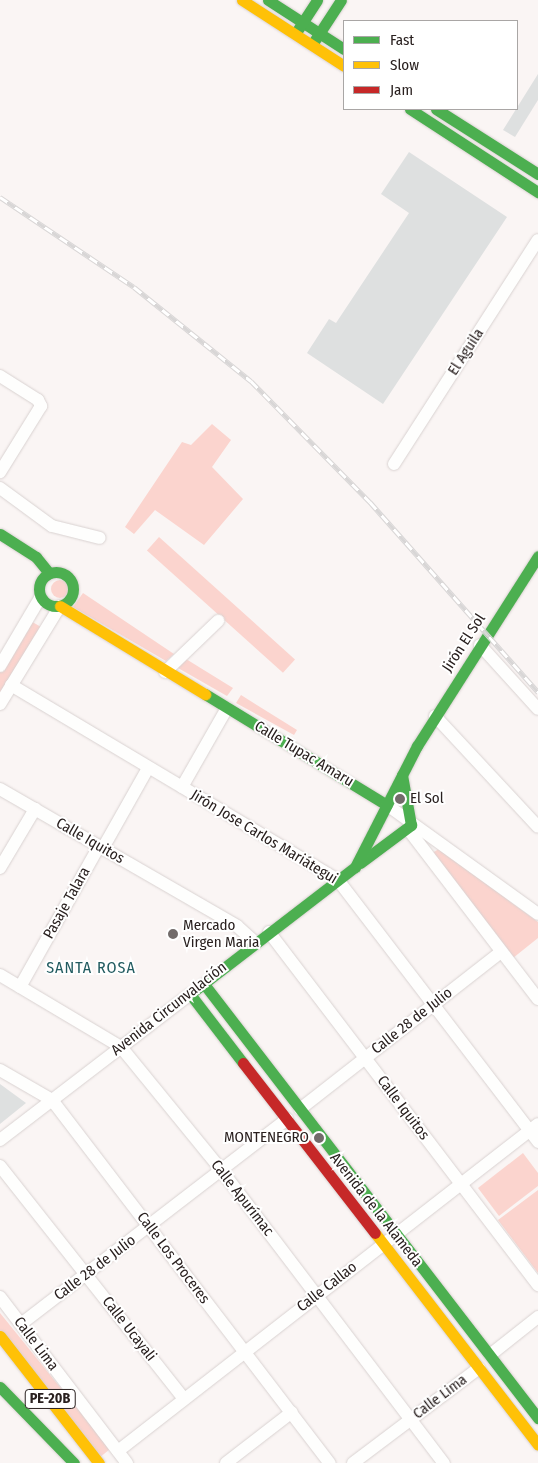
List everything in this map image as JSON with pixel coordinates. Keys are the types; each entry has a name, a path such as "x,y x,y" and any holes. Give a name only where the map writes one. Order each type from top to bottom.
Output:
{"main road":[{"path":"242,0 343,65"},
{"path":"268,0 343,48"},
{"path":"295,34 317,0"},
{"path":"312,45 341,0"},
{"path":"412,110 538,192"},
{"path":"438,110 538,174"},
{"path":"0,534 36,557 49,573"},
{"name":"Jirón El Sol","path":"387,805 417,746 435,716 538,556"},
{"path":"60,572 72,583 71,597 60,606 49,605 40,598 40,581 49,573 60,572"},
{"name":"Calle Tupac Amaru","path":"60,606 165,672 387,805"},
{"name":"Jirón El Sol","path":"356,786 381,784 417,746"},
{"path":"355,867 410,825 402,775"},
{"name":"Avenida Circunvalación","path":"190,994 355,867 387,805"},
{"name":"Avenida de la Alameda","path":"204,984 538,1418"},
{"name":"Avenida de la Alameda","path":"190,994 538,1445"},
{"name":"PE-20B","path":"0,1336 99,1463"},
{"path":"0,1387 74,1463"},
{"name":"PE-20B","path":"39,1408 81,1463"}],"street":[{"name":"El Aguila","path":"394,464 538,240"},
{"path":"0,376 38,400 41,406 0,472"},
{"path":"0,488 52,526 100,538"},
{"path":"0,666 40,598"},
{"path":"0,704 60,606"},
{"path":"165,672 218,621"},
{"path":"480,645 538,709"},
{"name":"Jirón Jose Carlos Mariátegui","path":"11,686 338,880 432,1005 534,1127 538,1142"},
{"path":"182,787 227,708"},
{"path":"435,716 538,827"},
{"name":"Pasaje Talara","path":"20,987 148,768"},
{"name":"Calle Iquitos","path":"0,788 237,926 256,942"},
{"name":"Calle Tupac Amaru","path":"387,805 410,825 538,914"},
{"path":"0,868 35,809"},
{"name":"Calle Tupac Amaru","path":"410,825 501,952 538,999"},
{"name":"Calle Iquitos","path":"269,932 538,1285"},
{"name":"Calle 28 de Julio","path":"300,1110 501,952"},
{"name":"Calle Apurímac","path":"0,975 121,1047 222,1171 444,1463"},
{"name":"Avenida Circunvalación","path":"0,1140 190,994"},
{"name":"Calle Los Proceres","path":"0,1070 52,1100 330,1463"},
{"name":"Calle 28 de Julio","path":"20,1324 150,1227 287,1119"},
{"name":"Calle Callao","path":"118,1451 534,1127"},
{"name":"Calle Ucayali","path":"0,1166 184,1399"},
{"name":"Calle Lima","path":"0,1297 127,1463"},
{"path":"490,1355 538,1317"},
{"name":"Calle Lima","path":"353,1463 478,1368"},
{"path":"226,1463 292,1412"}],"shaded area":[{"path":"212,424 231,440 212,467 243,499 204,545 155,510 134,534 125,527 182,442 191,445"},
{"path":"159,537 295,659 283,673 147,550"},
{"path":"60,580 66,583 69,589 66,595 60,598 54,595 51,589 54,583"},
{"path":"83,593 174,654 166,661 73,607"},
{"path":"29,620 41,627 0,697 0,670"},
{"path":"186,659 233,688 227,696 178,668"},
{"path":"241,695 297,730 294,735 236,703"},
{"path":"439,849 538,922 538,938 513,958 432,853"},
{"path":"523,1153 538,1173 538,1186 499,1216 478,1188"},
{"path":"538,1190 538,1273 498,1220"},
{"path":"0,1313 110,1449 101,1457 0,1332"}],"building":[{"path":"538,74 538,100 515,137 503,130 516,110 518,110 518,106"},
{"path":"409,152 507,217 383,404 307,353 329,319 336,323 409,213 381,194"},
{"path":"0,1084 26,1103 0,1124"}],"railway":[{"path":"0,197 134,287 251,381 370,502 538,692"}],"traffic: fast":[{"path":"268,0 343,48"},
{"path":"297,31 317,0"},
{"path":"313,43 341,0"},
{"path":"412,110 538,192"},
{"path":"438,110 538,174"},
{"path":"0,534 36,557 49,573"},
{"path":"243,1063 190,994 355,867 417,746 538,556"},
{"path":"56,572 63,573 68,577 72,582 73,589 72,596 68,601 63,605 56,606 49,605 44,601 40,596 39,589 40,582 44,577 49,573 56,572"},
{"path":"205,694 387,805"},
{"path":"360,863 411,825 402,775"},
{"path":"204,984 538,1418"},
{"path":"0,1387 74,1463"}],"traffic: slow":[{"path":"242,0 343,65"},
{"path":"60,606 205,694"},
{"path":"375,1233 538,1445"},
{"path":"0,1336 99,1463"}],"traffic: jam":[{"path":"243,1063 375,1233"}],"place":[{"name":"El Sol","path":"400,799"},
{"name":"Mercado Virgen Maria","path":"173,934"},
{"name":"MONTENEGRO","path":"319,1138"}],"district":[{"name":"SANTA ROSA","path":"91,968"}]}
